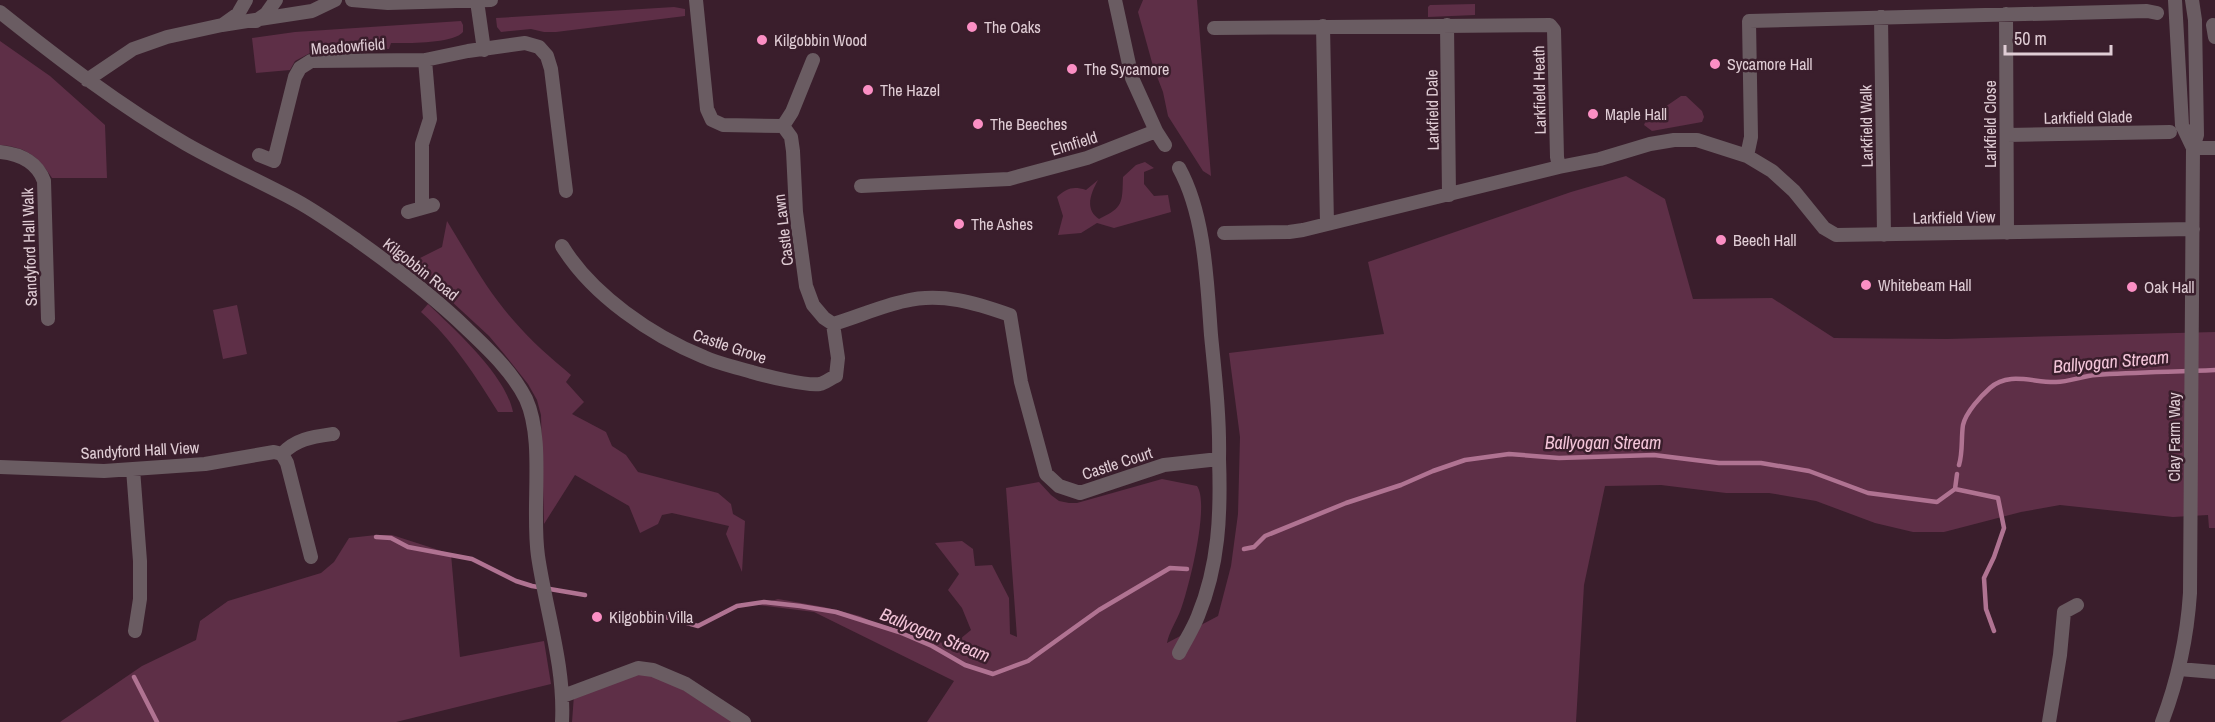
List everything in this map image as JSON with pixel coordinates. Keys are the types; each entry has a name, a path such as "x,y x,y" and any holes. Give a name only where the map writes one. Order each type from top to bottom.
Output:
{"street":[{"path":"222,25 238,14 246,0"},
{"path":"256,21 266,14 276,0"},
{"path":"87,80 118,58 166,37 222,25 312,11 335,0"},
{"path":"352,0 388,3 484,1 484,50"},
{"path":"696,0 707,109 712,120 723,125 783,126 792,112 813,60"},
{"path":"1115,0 1132,78 1156,131 1165,145"},
{"name":"Clay Farm Way","path":"2175,0 2182,125 2193,148"},
{"name":"Clay Farm Way","path":"2162,722 2180,669 2188,623 2190,593 2193,148 2197,135 2195,20 2192,0"},
{"path":"1224,233 1289,232 1674,140 1696,140 1747,156 1751,136 1749,21 2146,11 2157,14"},
{"name":"Kilgobbin Road","path":"0,12 87,80 184,143 297,201 344,232 435,299 507,370 526,400 533,423 536,452 534,511 539,562 563,696 562,722"},
{"name":"Larkfield Close","path":"2006,14 2007,233"},
{"name":"Larkfield Walk","path":"1881,17 1884,235"},
{"name":"Larkfield Heath","path":"1214,28 1546,24 1554,30 1559,167"},
{"name":"Larkfield Dale","path":"1447,25 1449,195"},
{"path":"1323,26 1327,224"},
{"name":"Meadowfield","path":"259,155 274,161 295,78 300,68 311,61 424,60 525,43 539,47 547,56 551,69 566,191"},
{"path":"408,212 428,206 422,144 430,119 424,60"},
{"name":"Castle Lawn","path":"783,126 791,137 796,212 806,286 813,305 824,318 833,324"},
{"name":"Elmfield","path":"861,186 1009,179 1087,158 1156,131"},
{"name":"Larkfield Glade","path":"2007,135 2170,132"},
{"path":"2193,148 2215,148"},
{"name":"Sandyford Hall Walk","path":"0,152 21,156 33,164 42,175 48,318"},
{"name":"Larkfield View","path":"1747,156 1772,171 1789,185 1824,228 1831,233 1884,235 2193,229"},
{"path":"1179,168 1185,178 1194,206 1204,263 1220,425 1220,521 1212,578 1198,618 1179,653"},
{"name":"Castle Grove","path":"562,246 573,263 631,317 667,340 705,358 766,376 820,384 836,376 838,358 833,324"},
{"name":"Castle Court","path":"833,324 906,300 936,298 974,302 1010,315 1021,382 1046,474 1059,486 1070,491 1080,493 1164,465 1219,459"},
{"path":"311,557 287,463 282,454 299,441 333,434"},
{"name":"Sandyford Hall View","path":"0,467 133,470 205,464 274,452 282,454"},
{"path":"133,470 140,570 140,599 135,631"},
{"path":"2049,722 2060,656 2064,612 2077,605"},
{"path":"563,696 638,668 653,669 686,684 744,722"},
{"path":"2180,669 2215,672"}],"shaded area":[{"path":"1143,0 1197,0 1211,176 1203,171 1168,116 1163,92 1138,12"},
{"path":"1475,4 1475,15 1428,17 1430,5"},
{"path":"674,7 685,9 685,16 556,32 531,29 501,32 497,27 496,18"},
{"path":"461,21 463,32 450,39 391,43 389,49 310,53 295,61 290,70 256,73 252,38 295,32"},
{"path":"0,41 50,76 105,125 107,178 52,178 42,164 30,154 17,148 0,145"},
{"path":"1681,96 1686,96 1702,111 1704,117 1702,122 1652,131 1644,125 1646,120"},
{"path":"1145,162 1154,168 1144,172 1144,184 1154,196 1168,195 1171,212 1114,228 1097,223 1081,233 1058,235 1063,216 1057,197 1074,188 1086,190 1098,180 1091,195 1090,206 1094,215 1099,219 1113,211 1120,203 1123,177 1136,165"},
{"path":"1626,176 1665,199 1693,299 1772,298 1834,338 1947,339 2215,332 2215,528 2209,528 2208,515 2173,517 2060,505 2021,512 1944,532 1913,532 1875,523 1816,501 1769,493 1726,493 1661,485 1605,486 1584,585 1576,722 927,722 954,681 814,612 758,605 778,599 824,607 860,616 910,639 954,644 971,630 962,608 948,590 959,574 935,543 962,541 973,549 975,566 992,565 1009,598 1010,634 1017,637 1006,488 1039,482 1059,501 1077,503 1162,479 1197,486 1201,510 1197,546 1189,583 1167,643 1218,616 1231,566 1238,514 1240,437 1229,353 1384,334 1368,262 1571,192"},
{"path":"447,221 495,298 534,342 571,375 566,382 584,402 572,414 606,432 612,446 626,455 638,472 718,493 731,504 733,514 745,521 742,572 726,534 729,526 672,513 662,515 658,524 640,533 629,506 575,475 544,524 541,415 537,400 528,384 489,336 449,299 438,283 420,268 416,260 442,247"},
{"path":"428,304 490,368 508,398 513,412 498,412 453,347 421,312"},
{"path":"237,305 247,354 223,359 213,310"},
{"path":"392,535 451,554 460,657 544,641 551,684 396,722 60,722 142,666 196,640 200,621 228,601 321,573 334,562 349,538"},
{"path":"641,671 662,677 735,722 572,722 574,695"}],"waterway":[{"name":"Ballyogan Stream","path":"1959,465 1963,425 1970,410 1990,388 2005,380 2056,382 2096,375 2215,370"},
{"name":"Ballyogan Stream","path":"1244,549 1254,547 1265,536 1433,471 1465,460 1509,454 1559,458 1654,455 1719,463 1761,463 1809,471 1868,493 1937,502 1955,489 1957,474"},
{"path":"1955,489 1998,498 2004,528 1984,578 1986,609 1994,631"},
{"name":"Ballyogan Stream","path":"376,537 391,538 408,547 472,559 516,581 532,586 585,595"},
{"name":"Ballyogan Stream","path":"651,613 698,626 737,606 764,602 836,612 899,632 932,646 965,665 993,674 1028,661 1099,610 1170,568 1187,569"},
{"path":"134,677 157,722"}],"place":[{"name":"The Oaks","path":"972,27"},
{"name":"Kilgobbin Wood","path":"762,40"},
{"name":"Sycamore Hall","path":"1715,64"},
{"name":"The Sycamore","path":"1072,69"},
{"name":"The Hazel","path":"868,90"},
{"name":"Maple Hall","path":"1593,114"},
{"name":"The Beeches","path":"978,124"},
{"name":"The Ashes","path":"959,224"},
{"name":"Beech Hall","path":"1721,240"},
{"name":"Whitebeam Hall","path":"1866,285"},
{"name":"Oak Hall","path":"2132,287"},
{"name":"Kilgobbin Villa","path":"597,617"}]}
